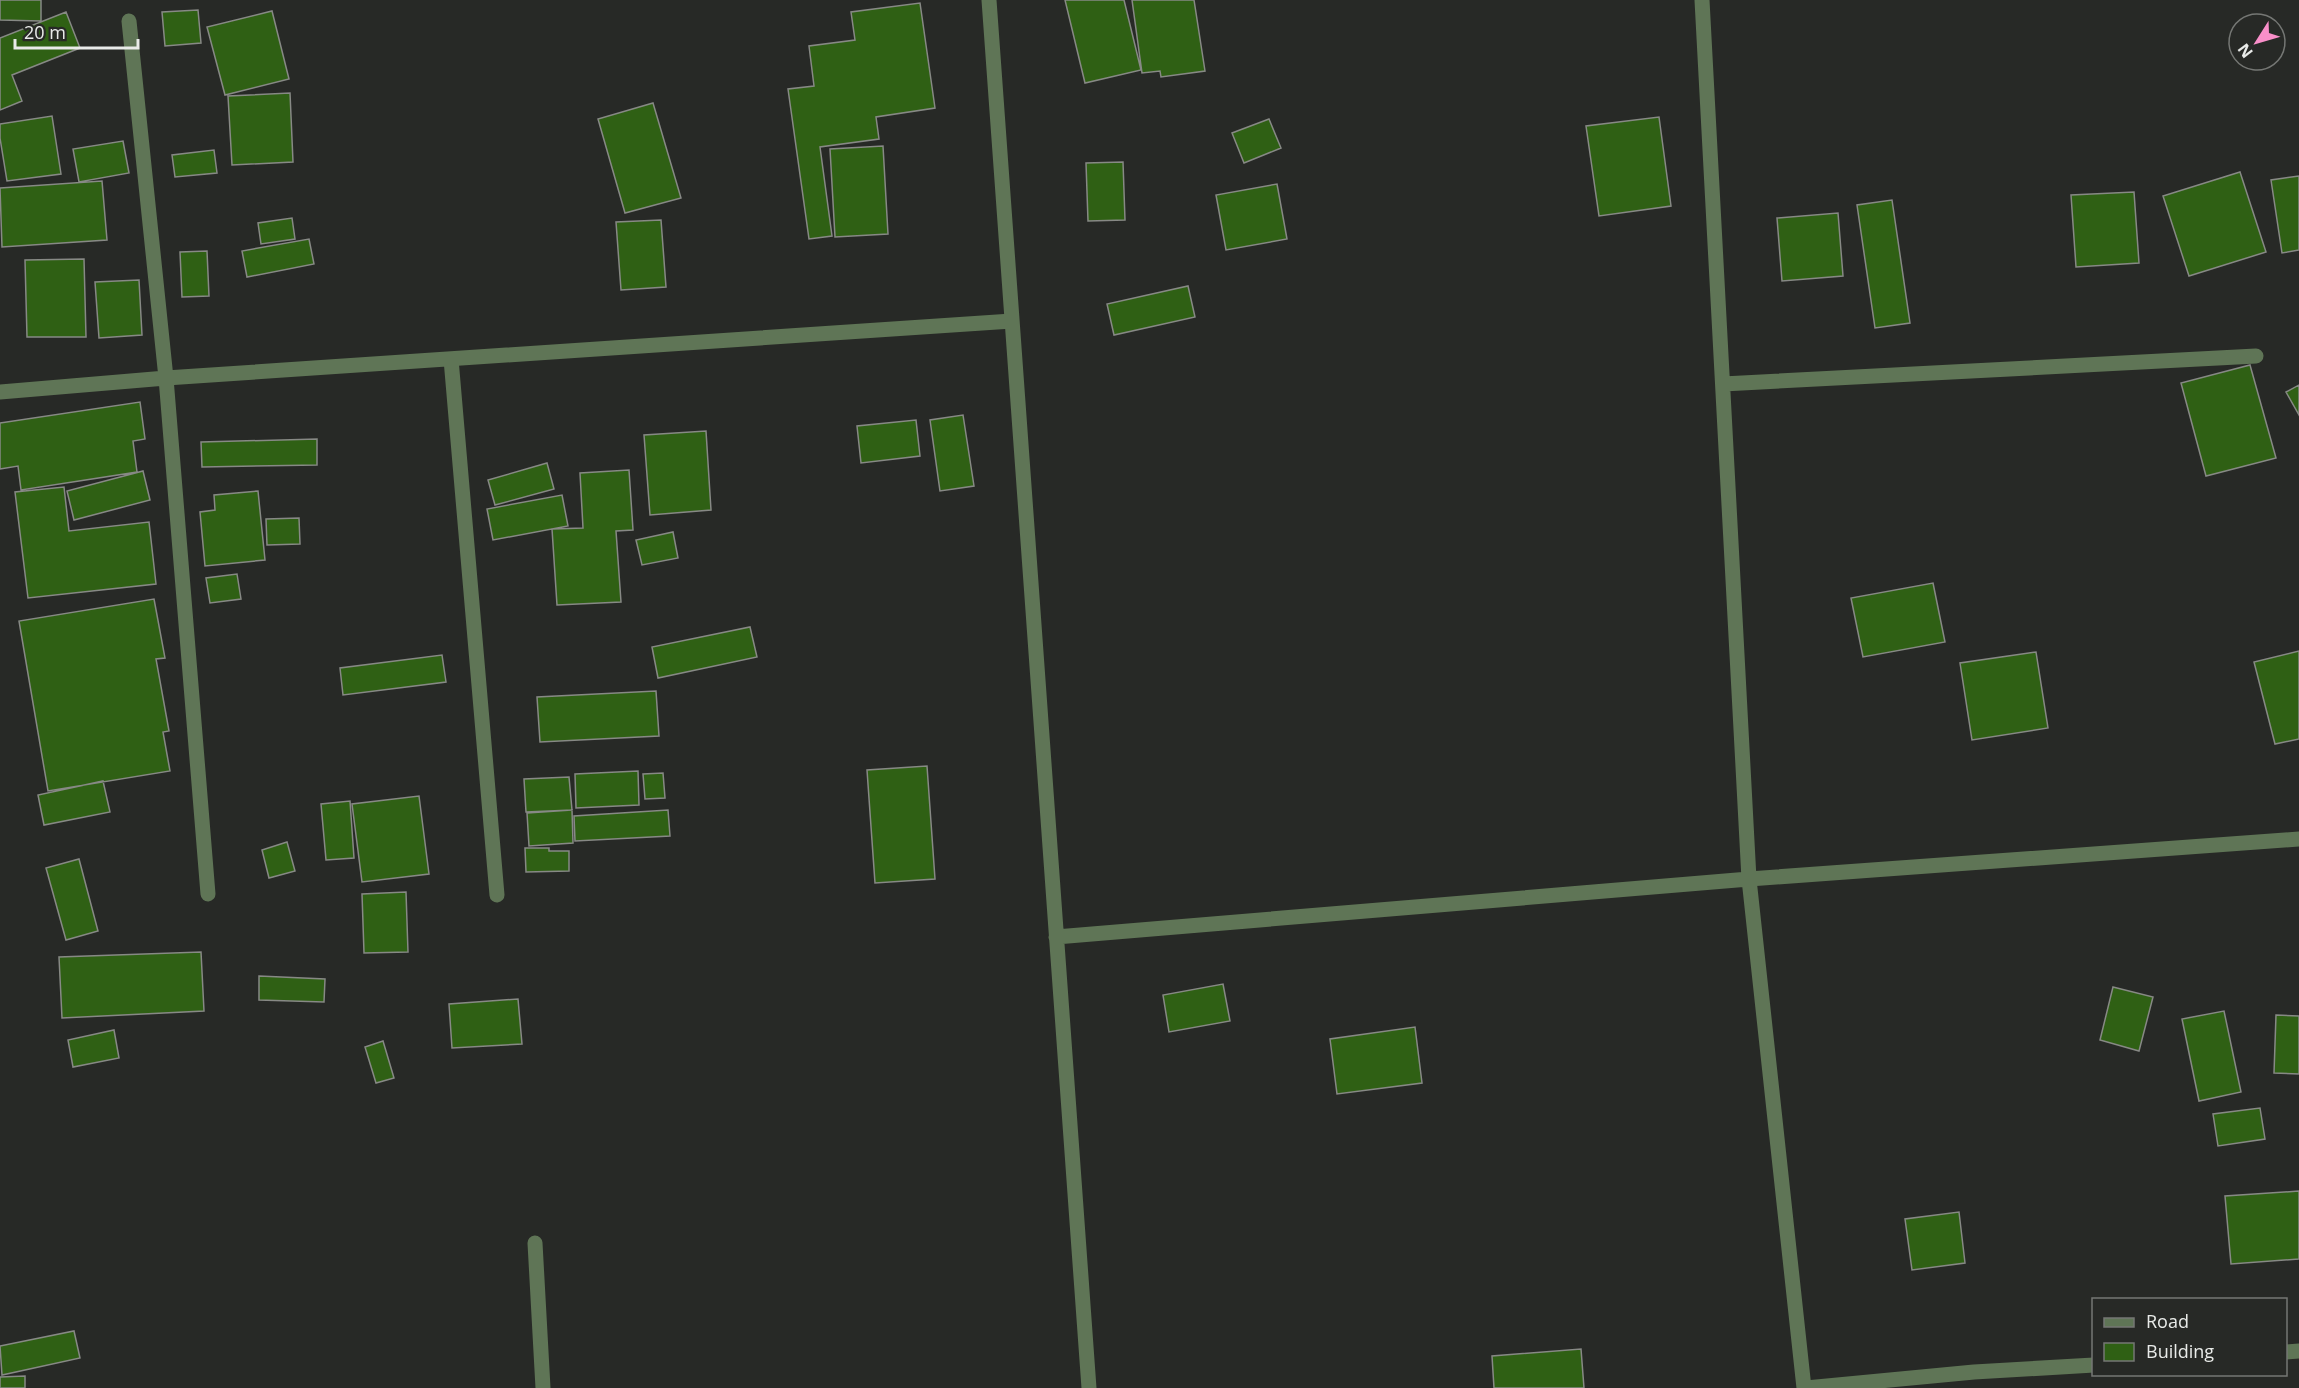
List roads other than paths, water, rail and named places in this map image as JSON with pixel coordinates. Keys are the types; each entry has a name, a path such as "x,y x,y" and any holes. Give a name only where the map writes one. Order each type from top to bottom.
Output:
{"street":[{"path":"989,0 1089,1388"},
{"path":"1702,0 1749,879 1805,1388 1974,1372 2092,1365"},
{"path":"129,21 166,378 208,894"},
{"path":"0,392 166,378 1012,321"},
{"path":"1724,384 2256,356"},
{"path":"451,359 497,895"},
{"path":"1056,937 1749,879 2299,839"},
{"path":"535,1243 543,1388"}]}
